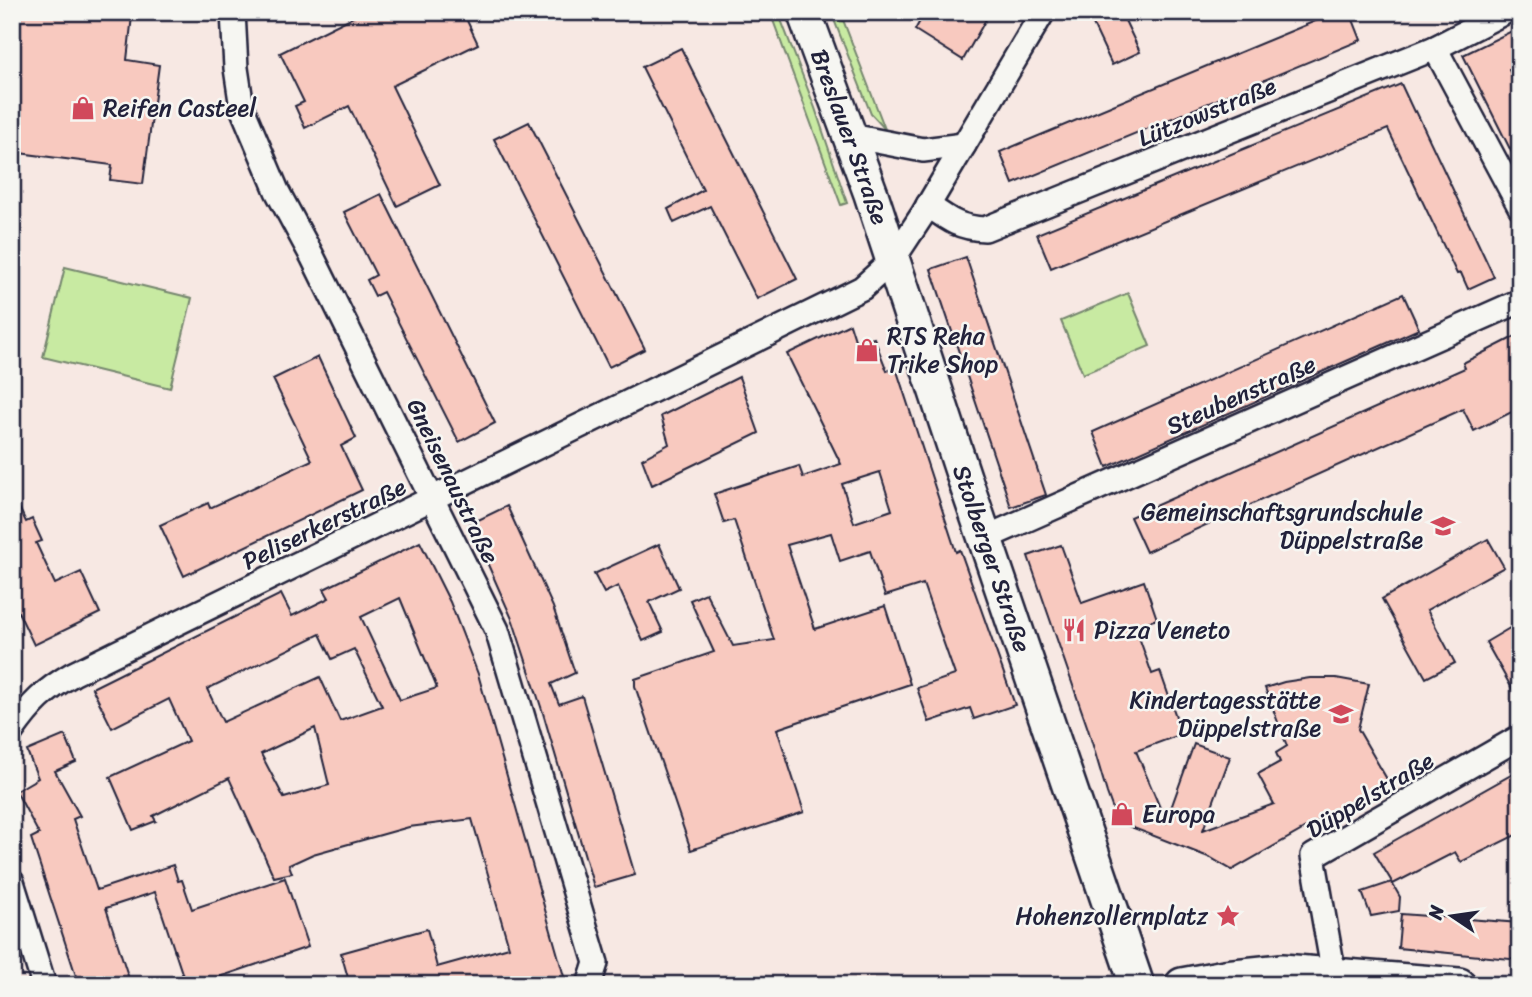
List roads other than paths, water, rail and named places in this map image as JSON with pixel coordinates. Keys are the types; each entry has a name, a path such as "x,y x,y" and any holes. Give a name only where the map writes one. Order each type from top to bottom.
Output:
{"main road":[{"name":"Breslauer Straße","path":"804,12 851,136 892,261"},
{"name":"Stolberger Straße","path":"892,261 1137,985"},
{"path":"1182,985 1282,971 1459,985"}],"street":[{"name":"Gneisenaustraße","path":"233,12 236,68 242,108 277,191 434,499 497,630 596,963 589,985"},
{"path":"892,261 1043,12"},
{"name":"Lützowstraße","path":"928,205 951,222 967,228 985,229 1435,48 1505,12"},
{"path":"1435,48 1520,207"},
{"path":"851,136 923,150 964,145"},
{"name":"Peliserkerstraße","path":"12,731 50,687 73,674 850,296 892,261"},
{"name":"Steubenstraße","path":"985,538 1520,300"},
{"name":"Düppelstraße","path":"1334,975 1313,856 1520,737"},
{"path":"12,882 44,985"}],"place":[{"name":"Reifen Casteel","path":"83,108"},
{"name":"RTS Reha Trike Shop","path":"867,350"},
{"name":"Gemeinschaftsgrundschule Düppelstraße","path":"1443,526"},
{"name":"Pizza Veneto","path":"1074,630"},
{"name":"Kindertagesstätte Düppelstraße","path":"1341,714"},
{"name":"Europa","path":"1122,814"},
{"name":"Hohenzollernplatz","path":"1228,916"}]}
